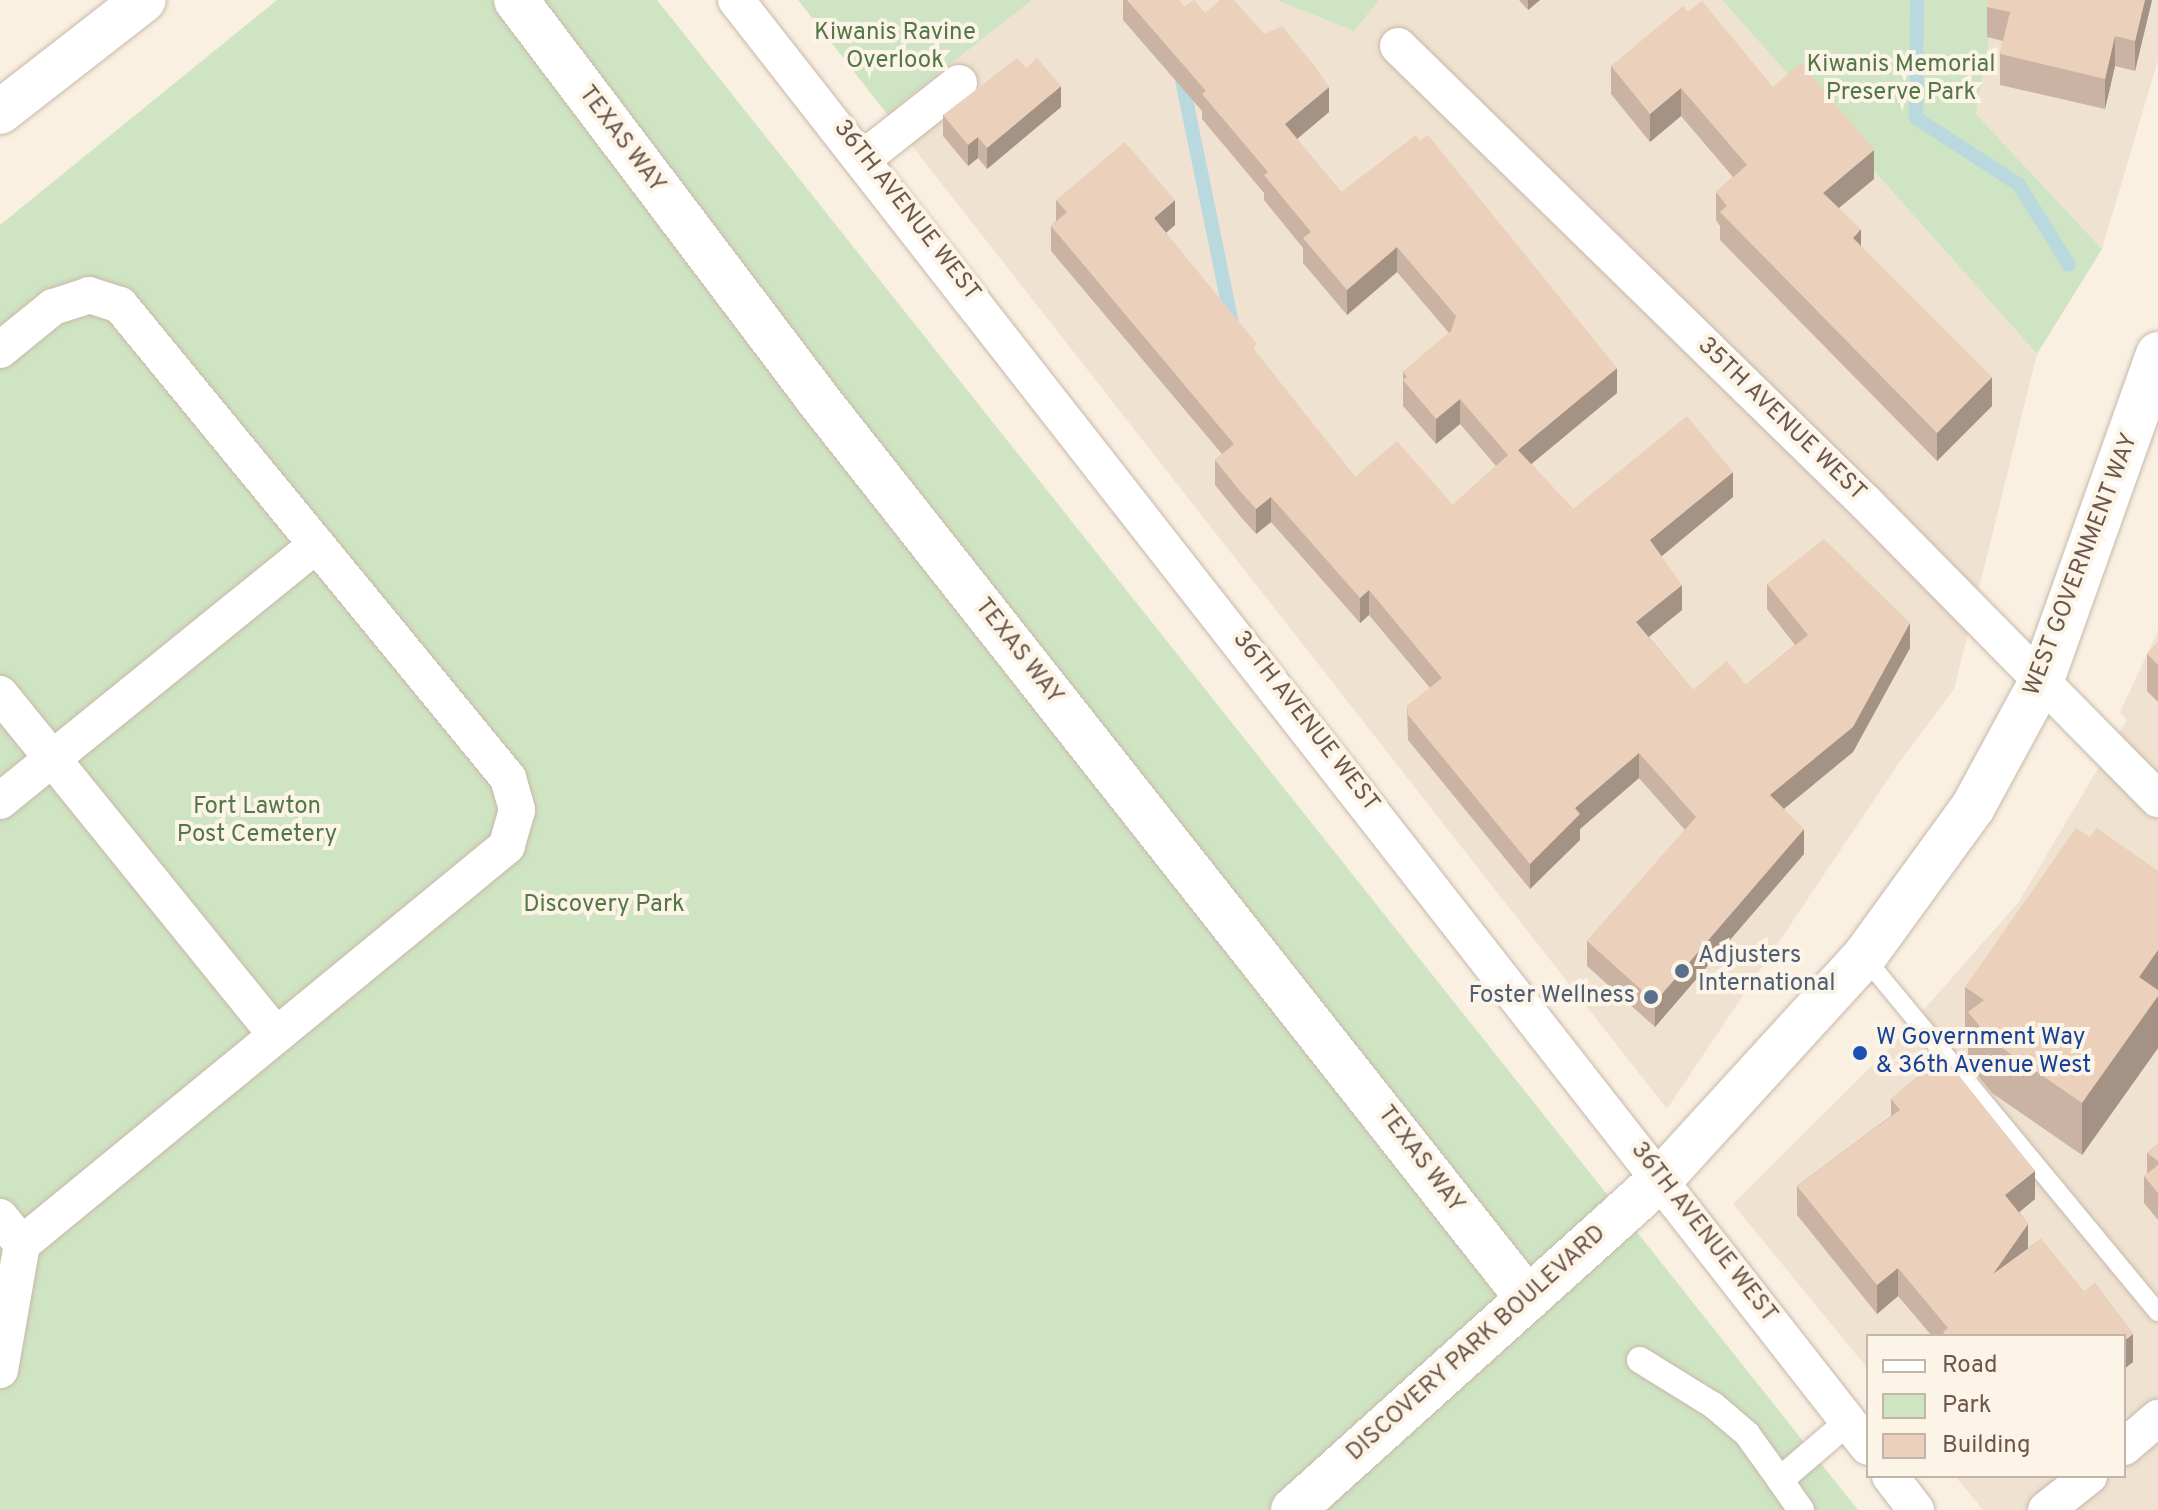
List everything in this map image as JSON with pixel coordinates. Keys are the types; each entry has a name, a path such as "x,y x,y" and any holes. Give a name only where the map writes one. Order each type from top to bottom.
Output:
{"street":[{"path":"0,112 144,0"},
{"name":"TEXAS WAY","path":"516,0 816,397 1528,1299"},
{"name":"36TH AVENUE WEST","path":"736,0 864,158 1858,1434"},
{"name":"35TH AVENUE WEST","path":"1398,46 2042,680 2158,799"},
{"path":"864,158 959,83"},
{"path":"0,350 53,307 89,295 120,305 508,778 517,810 507,846 276,1035 11,1231 0,1370"},
{"name":"WEST GOVERNMENT WAY","path":"1661,1179 1864,957 1973,807 2042,680 2158,354"},
{"path":"0,801 316,545"},
{"path":"0,694 276,1035"},
{"name":"DISCOVERY PARK BOULEVARD","path":"1293,1510 1661,1179"},
{"path":"1640,1360 1724,1415 1758,1447 1801,1510"},
{"path":"2126,1445 2158,1418"},
{"path":"1780,1480 1858,1434"},
{"path":"1892,1478 1916,1510"},
{"path":"2046,1510 2086,1478"}],"lane":[{"path":"1864,957 2158,1312"}],"shaded area":[{"path":"1032,0 1276,0 1354,31 1379,0 1722,0 2037,354 1954,689 1898,764 1667,1109 887,114"},
{"path":"1996,0 2158,0 2158,60 2102,249 1976,114"},
{"path":"2158,631 2158,1510 1983,1510 1957,1478 2126,1478 2126,1334 1866,1334 1866,1367 1733,1204 1889,1049 2018,903 2127,720 2120,712"}],"green space":[{"name":"Discovery Park","path":"277,0 657,0 1858,1510 0,1510 0,225"},
{"name":"Kiwanis Ravine Overlook","path":"798,0 1032,0 887,114"},
{"path":"1276,0 1379,0 1354,31"},
{"name":"Kiwanis Memorial Preserve Park","path":"1722,0 1996,0 1976,114 2102,249 2037,354"}],"building":[{"path":"1127,0 1178,0 1184,7 1194,0 1205,13 1220,0 1234,0 1264,34 1282,26 1329,87 1285,124 1341,192 1416,135 1420,141 1428,135 1617,368 1518,450 1573,509 1687,416 1733,472 1650,540 1682,585 1636,622 1693,690 1727,661 1746,685 1808,635 1767,584 1824,539 1910,623 1853,727 1770,795 1804,829 1655,1002 1587,941 1696,817 1639,753 1575,808 1580,814 1530,864 1408,715 1407,706 1442,678 1369,590 1360,598 1271,497 1256,509 1240,491 1215,460 1234,444 1051,226 1067,212 1056,200 1125,142 1175,200 1154,218 1257,344 1253,348 1355,477 1397,441 1453,505 1508,455 1460,399 1436,419 1403,380 1407,377 1403,372 1451,331 1456,316 1397,247 1347,290 1303,238 1311,232 1264,175 1268,172 1202,94 1206,91"},
{"path":"1988,0 2145,0 2135,41 2115,36 2105,79 2000,54 2010,12 1987,7"},
{"path":"1702,1 1773,87 1801,63 1874,150 1823,193 1861,229 1853,238 1992,377 1937,433 1720,212 1727,206 1716,192 1747,165 1681,88 1650,114 1611,66 1683,6 1688,12"},
{"path":"1017,58 1026,68 1037,58 1061,86 987,148 978,137 968,145 943,115"},
{"path":"2158,642 2158,665 2147,654"},
{"path":"2076,828 2090,837 2097,828 2158,871 2158,950 2139,977 2158,990 2158,996 2082,1103 1992,1041 1968,1012 1984,1000 1965,987"},
{"path":"1943,1056 2035,1171 2005,1195 2028,1224 1993,1274 2041,1239 2084,1292 2095,1283 2133,1334 2126,1339 2126,1334 1944,1334 1948,1328 1898,1268 1877,1285 1797,1186 1900,1110 1891,1099"},
{"path":"2158,1144 2158,1161 2147,1153"},
{"path":"2158,1165 2158,1193 2144,1176"}],"waterway":[{"path":"1917,0 1916,118 2019,185 2069,265"},
{"path":"1181,75 1233,329"}],"place":[{"name":"Adjusters International","path":"1682,971"},
{"name":"Foster Wellness","path":"1651,997"},
{"name":"W Government Way & 36th Avenue West","path":"1860,1053"}],"park label":[{"name":"Fort Lawton Post Cemetery","path":"257,822"}]}
